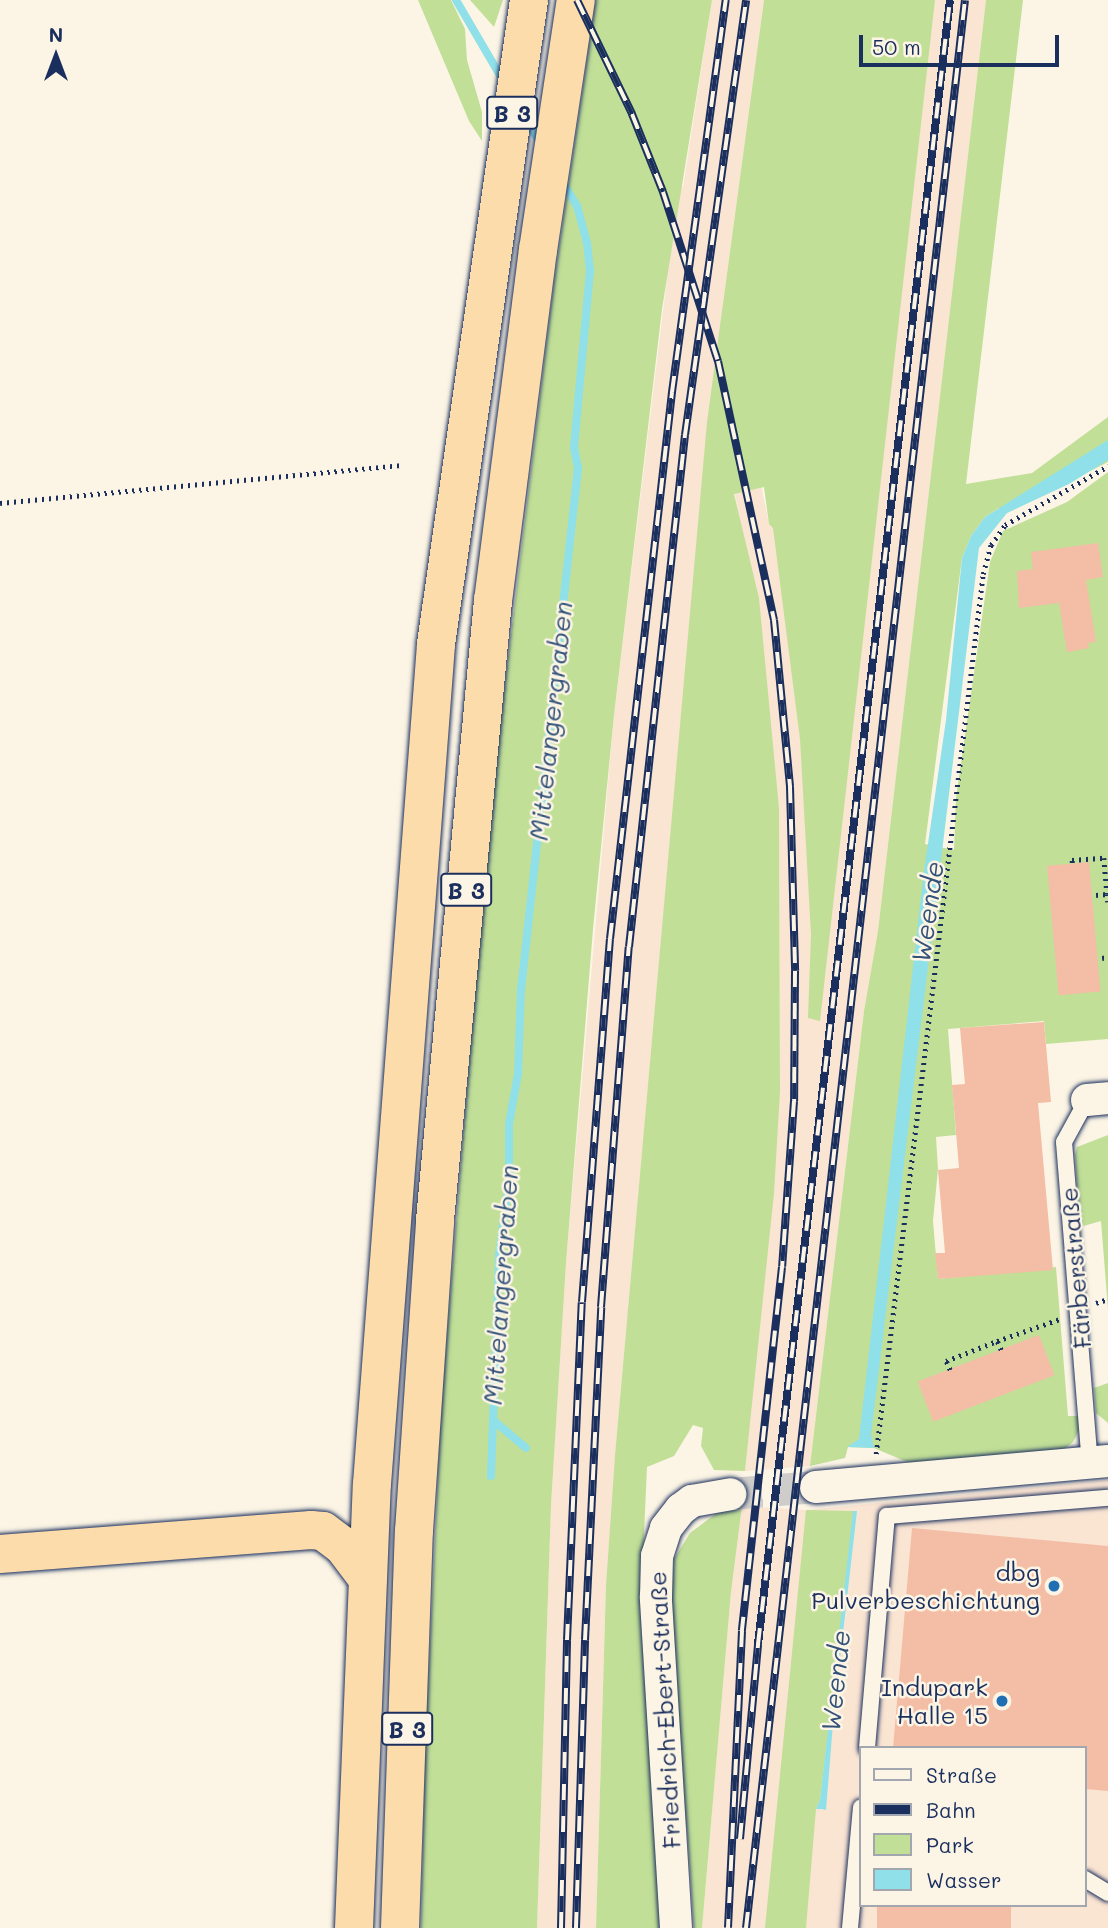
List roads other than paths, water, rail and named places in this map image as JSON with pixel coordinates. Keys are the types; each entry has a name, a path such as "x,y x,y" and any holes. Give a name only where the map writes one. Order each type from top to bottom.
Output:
{"highway":[{"name":"B 3","path":"354,1928 368,1579 389,1232 436,644 528,0"},
{"name":"B 3","path":"400,1928 414,1544 435,1220 493,601 538,250 576,0"},
{"path":"0,1554 311,1530 323,1531 343,1546 368,1579"}],"street":[{"path":"816,1487 1099,1462"},
{"name":"Friedrich-Ebert-Straße","path":"676,1928 656,1597 657,1556 666,1528 681,1509 692,1501 730,1494"}],"lane":[{"name":"Färberstraße","path":"1097,1099 1064,1142 1078,1310 1099,1462"},
{"path":"867,1746 887,1516 1108,1498"},
{"path":"850,1928 860,1831"},
{"path":"1087,1880 1108,1893"}],"water":[{"name":"Weende","path":"1108,440 1108,460 1069,484 1007,513 979,548 871,1435 874,1448 847,1447 859,1439 924,871 946,720 962,558 971,536 985,517"},
{"name":"Weende","path":"853,1511 857,1511 834,1711 826,1810 816,1809 820,1800"}],"waterway":[{"name":"Mittelangergraben","path":"456,0 504,82"},
{"name":"Mittelangergraben","path":"525,118 540,143"},
{"name":"Mittelangergraben","path":"491,1476 499,1255 509,1181 509,1124 518,1074 521,990 578,468 574,447 590,271 587,243 577,206 562,181"},
{"path":"493,1420 526,1448"}],"tunnel":[{"path":"730,1494 816,1487"}],"railway":[{"path":"577,0 632,114 663,192 718,361 774,620 790,787 795,971 794,1101 782,1267 742,1631 728,1928"},
{"path":"561,1928 567,1640 582,1302 610,939 672,392 726,0"},
{"path":"576,1928 585,1640 601,1307 629,947 685,435 746,0"},
{"path":"740,1839 758,1644 950,0"},
{"path":"746,1928 965,0"}],"place":[{"name":"dbg Pulverbeschichtung","path":"1054,1586"},
{"name":"Indupark Halle 15","path":"1002,1701"}]}
